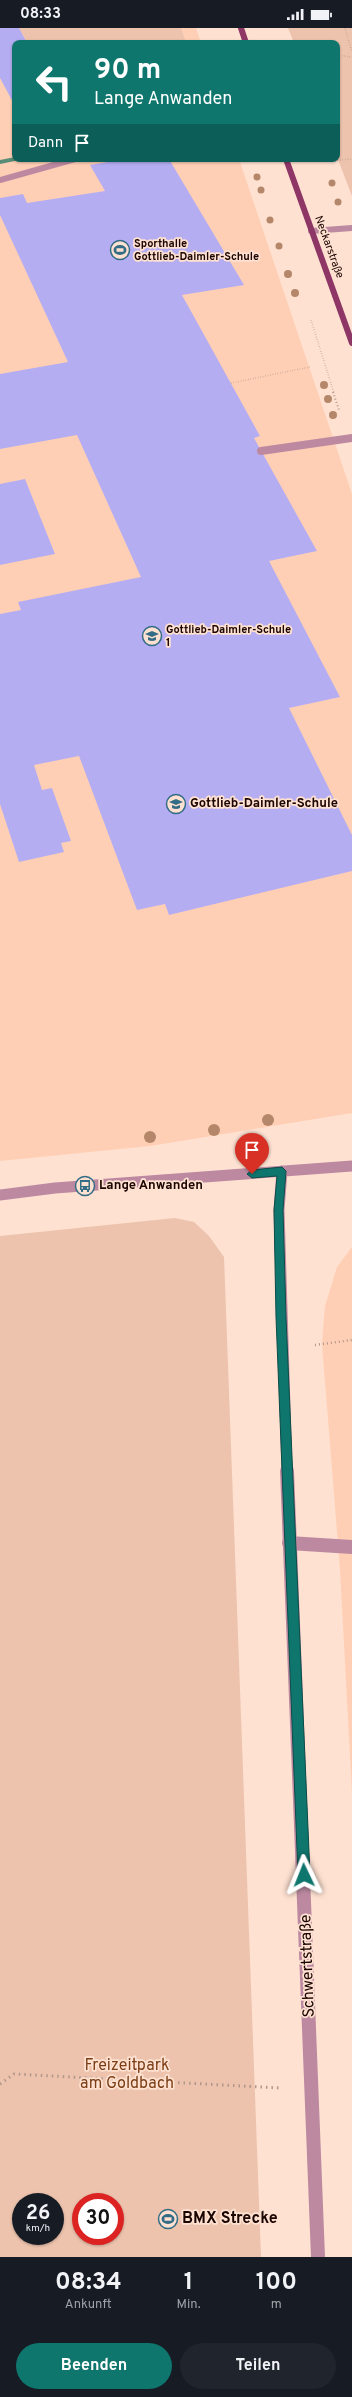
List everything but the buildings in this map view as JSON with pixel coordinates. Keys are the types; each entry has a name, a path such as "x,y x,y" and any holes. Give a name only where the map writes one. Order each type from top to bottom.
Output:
{"main road":[{"path":"241,28 245,40"},
{"name":"Neckarstraße","path":"287,162 352,343"}],"street":[{"path":"0,180 64,162"},
{"path":"311,231 352,228"},
{"path":"261,451 352,438"},
{"path":"0,1195 55,1188 352,1166"},
{"name":"Schwertstraße","path":"282,1171 279,1210 280,1271 289,1543 314,2090 318,2257"},
{"path":"289,1543 352,1547"}],"path":[{"path":"345,28 352,52"},
{"path":"340,55 352,57"},
{"path":"340,160 352,159"},
{"path":"230,383 310,367"},
{"path":"315,1345 352,1340"},
{"path":"0,2084 14,2074 314,2090"}],"shaded area":[{"name":"Gottlieb-Daimler-Schule","path":"0,28 196,28 200,40 12,40 12,162 240,162 352,494 352,1113 150,1146 0,1161"},
{"path":"352,1247 352,1793 340,1569 322,1344 325,1306 337,1267"}],"green space":[{"path":"19,28 181,28 185,40 25,40"},
{"path":"288,28 352,28 352,196 339,162 340,40 293,40"},
{"name":"Freizeitpark am Goldbach","path":"175,1218 194,1222 209,1236 224,1257 261,2257 0,2257 0,1236"}],"waterway":[{"path":"0,162 12,160"}],"place":[{"name":"Sporthalle Gottlieb-Daimler-Schule","path":"120,250"},
{"name":"Gottlieb-Daimler-Schule 1","path":"152,636"},
{"name":"Gottlieb-Daimler-Schule","path":"176,804"},
{"name":"Lange Anwanden","path":"85,1186"},
{"name":"BMX Strecke","path":"168,2219"}],"route":[{"path":"252,1174 282,1171 279,1210 281,1317 289,1543 294,1623 304,1875"}]}
